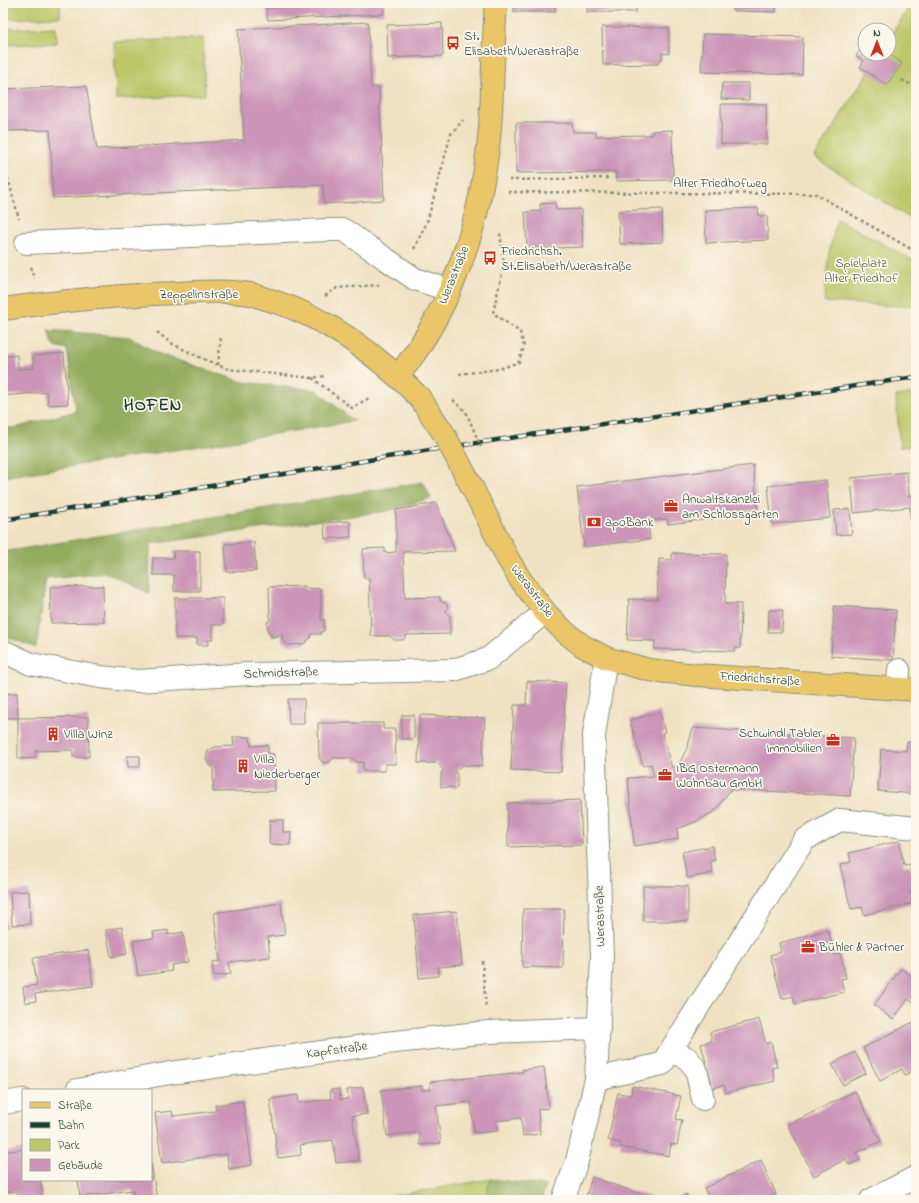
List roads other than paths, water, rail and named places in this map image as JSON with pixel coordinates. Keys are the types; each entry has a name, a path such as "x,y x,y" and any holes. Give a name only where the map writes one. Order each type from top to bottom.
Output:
{"main road":[{"name":"Werastraße","path":"496,3 490,127 481,192 476,216 449,290 433,322 410,361 398,376 418,397 444,434 508,559 520,579 545,612 571,637 583,646 606,658"},
{"name":"Zeppelinstraße","path":"3,309 69,300 160,293 212,292 250,294 286,305 320,321 350,338 398,376"},
{"name":"Friedrichstraße","path":"606,658 649,670 697,675 904,683"}],"street":[{"path":"26,243 344,230 416,279 449,290"},
{"name":"Schmidstraße","path":"3,651 31,664 100,677 137,681 257,674 454,670 488,659 545,612"},
{"name":"Werastraße","path":"563,1200 577,1160 596,1079 602,957 594,735 606,658"},
{"path":"596,1079 662,1064 804,840 840,820 916,828"},
{"name":"Kapfstraße","path":"82,1089 170,1073 371,1045 488,1032 599,1028"},
{"path":"670,1051 687,1058 696,1069 703,1098"},
{"path":"3,1103 22,1100"},
{"path":"871,1200 916,1177"}],"railway":[{"path":"3,520 430,450 916,377"}],"place":[{"name":"St. Elisabeth/Werastraße","path":"453,43"},
{"name":"Friedrichsh. St.Elisabeth/Werastraße","path":"490,258"},
{"name":"Anwaltskanzlei am Schlossgarten","path":"671,506"},
{"name":"apoBank","path":"594,522"},
{"name":"Villa Winz","path":"53,734"},
{"name":"Schwindl Tabler Immobilien","path":"833,740"},
{"name":"Villa Niederberger","path":"243,766"},
{"name":"IBG Ostermann Wohnbau GmbH","path":"665,775"},
{"name":"Bühler & Partner","path":"808,947"}],"district":[{"name":"HOFEN","path":"153,405"}],"park label":[{"name":"Spielplatz Alter Friedhof","path":"861,270"}]}
